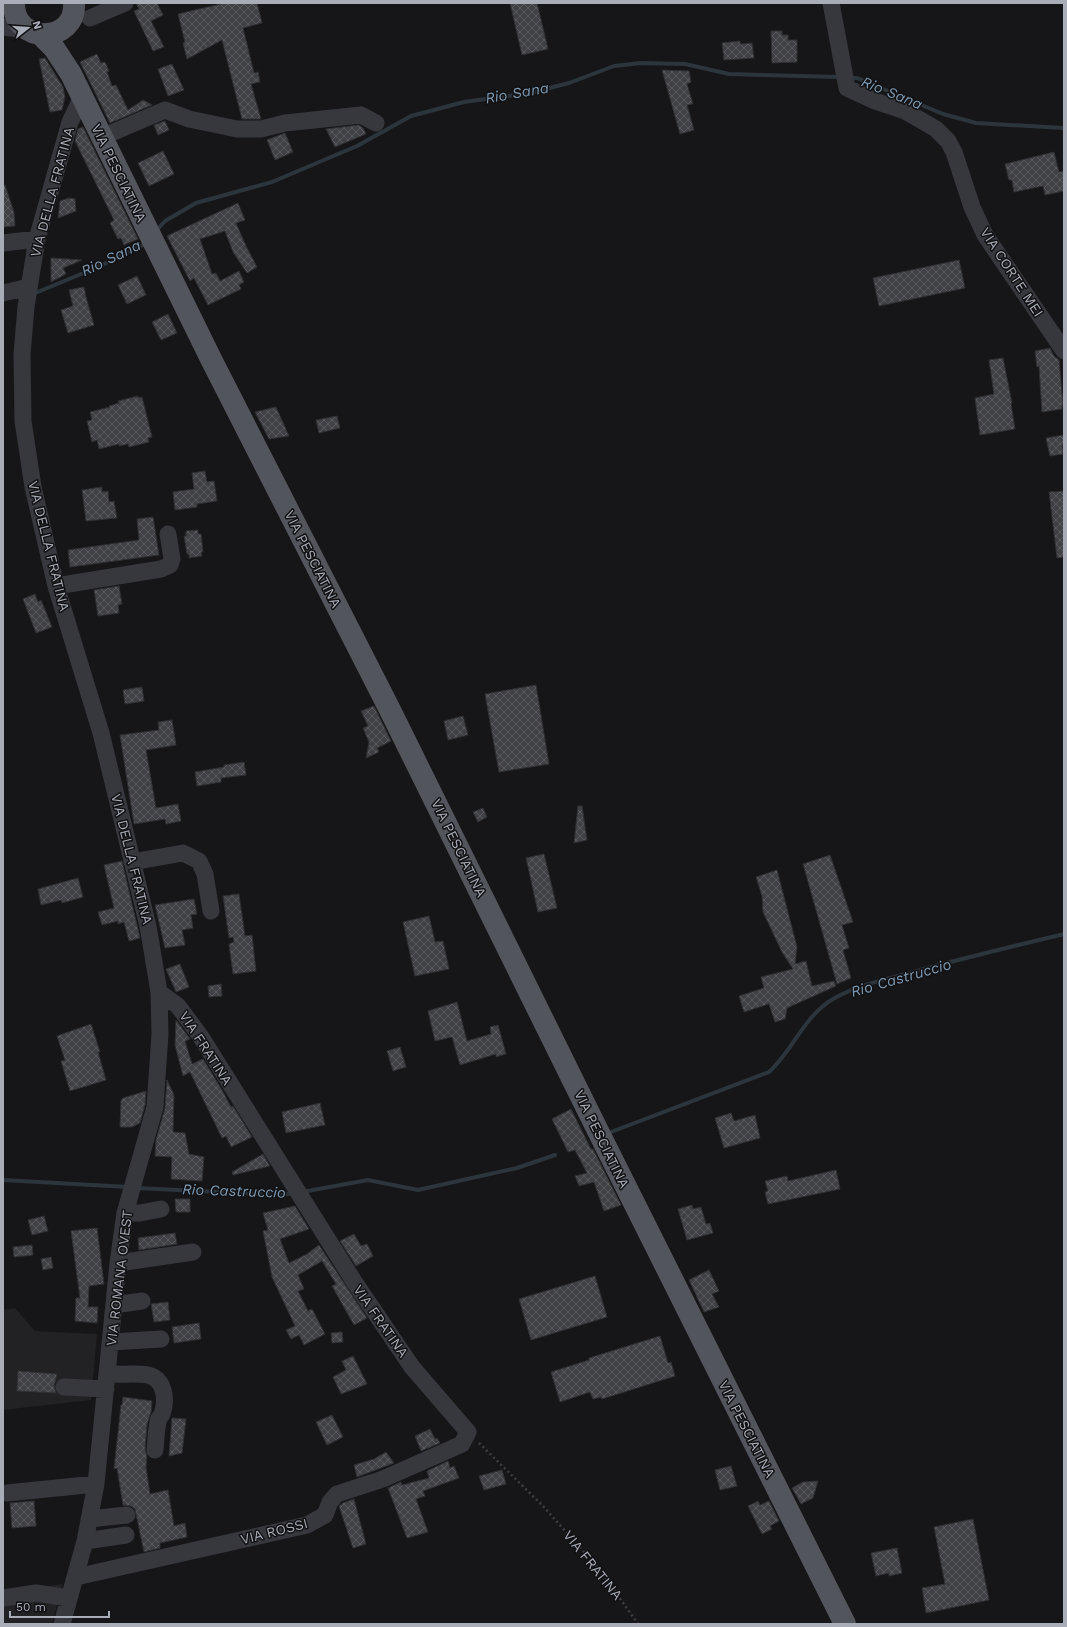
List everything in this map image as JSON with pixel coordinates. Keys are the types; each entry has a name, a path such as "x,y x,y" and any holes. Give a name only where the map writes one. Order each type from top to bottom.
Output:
{"main road":[{"name":"VIA PESCIATINA","path":"14,3 16,17 54,48 71,74 155,247 398,724 592,1121 845,1624"},
{"name":"VIA PESCIATINA","path":"71,74 66,51 77,11"},
{"path":"34,32 51,34 60,30 77,11"}],"street":[{"path":"3,9 11,3"},
{"path":"77,11 124,3"},
{"name":"VIA CORTE MEI","path":"830,3 847,88 875,101 904,111 936,129 948,141 954,152 972,207 985,235 1064,351"},
{"path":"3,27 34,32"},
{"name":"VIA DELLA FRATINA","path":"82,97 70,122 37,239 26,308 22,354 23,421 34,487 56,586 101,732 148,926 159,992"},
{"path":"102,138 165,110 189,119 237,129 261,129 285,123 360,115 376,123"},
{"path":"3,243 37,239"},
{"path":"3,293 29,289"},
{"path":"56,586 161,569 170,566 172,559 168,534"},
{"path":"132,862 183,853 199,861 205,874 212,911"},
{"name":"VIA ROMANA OVEST","path":"62,1624 85,1541 96,1484 118,1264 125,1213 155,1107 160,1034 159,992"},
{"name":"VIA FRATINA","path":"159,992 178,1006 201,1037 355,1283 412,1367 468,1432"},
{"path":"125,1213 140,1213 161,1209"},
{"path":"118,1264 193,1252"},
{"path":"114,1305 142,1301"},
{"path":"111,1342 161,1339"},
{"path":"64,1387 149,1375 158,1381 164,1388 165,1397 162,1415 158,1419 155,1450"},
{"name":"VIA ROSSI","path":"76,1577 307,1525 325,1515 330,1502 337,1494 383,1479 462,1444 468,1432"},
{"path":"7,1493 96,1484"},
{"path":"89,1519 127,1515"},
{"path":"85,1541 126,1535"},
{"path":"3,1598 36,1593 69,1598"}],"path":[{"name":"VIA FRATINA","path":"468,1432 542,1505 600,1570 638,1624"}],"shaded area":[{"path":"15,1308 35,1331 97,1334 91,1400 3,1410 3,1310"},
{"path":"63,1584 52,1624 3,1624 3,1592"}],"building":[{"path":"136,3 157,3 163,15 151,21 164,47 153,51 134,11 139,9"},
{"path":"225,3 257,3 262,23 243,28 254,73 258,72 260,82 251,84 261,119 242,119 222,40 187,59 183,43 185,42 178,14"},
{"path":"510,3 537,3 548,49 522,55"},
{"path":"771,31 782,31 782,35 788,35 788,40 797,40 797,62 772,63"},
{"path":"740,41 740,44 752,43 754,58 724,60 722,43"},
{"path":"97,54 101,63 105,62 109,71 107,72 112,86 116,85 128,110 143,100 152,105 110,123 80,62"},
{"path":"45,58 63,87 65,97 62,110 50,112 39,59"},
{"path":"172,64 184,90 168,96 158,69"},
{"path":"662,70 689,71 691,82 687,84 693,104 687,105 694,130 680,134"},
{"path":"165,121 169,130 158,135 154,125"},
{"path":"359,125 363,128 366,134 335,147 326,129"},
{"path":"83,127 138,239 124,245 121,238 118,239 110,223 114,220 75,141 78,129"},
{"path":"285,133 293,152 275,160 267,140"},
{"path":"163,151 174,174 149,186 138,163"},
{"path":"1054,152 1059,172 1064,171 1064,191 1045,195 1043,186 1014,192 1012,180 1009,180 1005,164"},
{"path":"3,185 5,185 14,212 15,226 3,227"},
{"path":"69,198 75,199 76,211 58,218 60,201"},
{"path":"238,203 245,220 236,223 257,267 247,273 233,252 225,231 200,239 212,274 216,273 220,281 239,271 244,282 239,285 241,289 208,305 194,278 190,281 167,236"},
{"path":"51,258 82,260 63,268 66,274 51,282"},
{"path":"959,260 965,288 879,306 873,278"},
{"path":"137,276 146,295 127,304 118,285"},
{"path":"84,287 94,325 68,333 61,310 73,306 69,290"},
{"path":"168,314 177,333 161,340 152,322"},
{"path":"1050,348 1054,356 1059,360 1063,405 1062,409 1042,412 1039,366 1037,367 1035,351"},
{"path":"1003,358 1012,403 1015,429 980,435 975,398 994,394 989,360"},
{"path":"138,396 138,398 142,397 152,437 148,438 149,442 129,447 128,444 119,446 119,444 99,449 97,440 92,442 87,421 92,420 90,412 110,407 109,406 119,403 118,401"},
{"path":"276,407 289,436 269,439 255,412"},
{"path":"337,416 340,428 319,433 316,420"},
{"path":"1064,435 1064,445 1062,445 1063,454 1050,456 1046,438"},
{"path":"205,471 207,482 214,481 217,501 197,504 197,507 175,510 173,492 194,489 192,473"},
{"path":"102,487 102,492 108,491 109,502 114,501 117,518 86,521 82,490"},
{"path":"1064,491 1064,557 1057,558 1049,492"},
{"path":"153,517 159,555 70,567 68,550 139,540 137,519"},
{"path":"198,530 198,534 201,534 202,556 189,558 184,536 186,536 186,531"},
{"path":"119,586 122,604 118,605 119,613 98,616 94,590"},
{"path":"35,594 38,602 41,600 52,627 36,633 23,599"},
{"path":"536,685 549,764 499,772 485,694"},
{"path":"142,687 144,701 125,704 123,690"},
{"path":"374,706 391,741 377,748 379,752 366,758 369,742 363,728 368,726 361,711"},
{"path":"463,716 468,735 448,740 444,721"},
{"path":"172,720 176,745 146,750 156,808 178,804 181,821 166,824 165,819 134,824 120,735 159,730 158,722"},
{"path":"244,762 246,775 221,778 221,782 197,786 195,772"},
{"path":"578,806 582,806 587,840 574,843"},
{"path":"483,808 487,817 478,822 473,812"},
{"path":"544,854 557,908 538,912 526,858"},
{"path":"830,855 853,922 842,925 849,948 843,950 851,978 837,984 803,864"},
{"path":"122,861 140,938 129,941 124,922 118,924 118,921 102,925 98,912 114,908 104,865"},
{"path":"777,870 797,947 795,964 806,961 812,986 834,981 836,986 787,1008 785,1019 775,1022 769,1004 744,1012 739,996 764,988 761,977 793,969 782,952 763,912 762,896 756,877"},
{"path":"78,878 83,897 62,903 61,900 41,905 38,889"},
{"path":"239,894 245,936 252,935 256,971 233,974 229,944 234,942 233,937 229,938 223,896"},
{"path":"194,899 197,914 191,915 193,928 182,930 185,945 165,948 155,905"},
{"path":"429,916 435,942 443,941 449,969 415,976 403,922"},
{"path":"180,964 189,987 176,992 166,969"},
{"path":"221,984 222,996 209,997 208,986"},
{"path":"457,1002 467,1041 491,1034 490,1027 498,1025 506,1054 496,1057 496,1054 460,1065 452,1037 435,1041 428,1011"},
{"path":"176,1020 190,1039 185,1041 192,1064 203,1059 231,1107 233,1106 252,1137 231,1147 226,1136 222,1138 190,1072 183,1076 175,1045"},
{"path":"91,1024 100,1052 98,1052 106,1080 70,1091 61,1061 65,1060 57,1036"},
{"path":"400,1047 406,1067 393,1071 387,1051"},
{"path":"167,1080 174,1095 173,1132 185,1133 189,1154 204,1157 202,1181 171,1179 172,1157 155,1156 156,1140 165,1108"},
{"path":"146,1091 145,1105 140,1123 132,1127 120,1127 121,1100 123,1098"},
{"path":"320,1103 325,1125 286,1133 282,1112"},
{"path":"571,1109 621,1205 604,1211 594,1182 579,1186 575,1176 587,1173 575,1150 568,1152 552,1119"},
{"path":"731,1113 734,1121 755,1115 760,1138 724,1148 715,1118"},
{"path":"263,1154 270,1166 233,1175 232,1172"},
{"path":"836,1170 840,1189 768,1204 765,1192 768,1191 765,1181 787,1176 788,1181"},
{"path":"175,1199 190,1199 190,1212 176,1212"},
{"path":"692,1205 693,1209 701,1207 706,1224 710,1223 713,1233 687,1240 678,1209"},
{"path":"295,1206 309,1229 280,1239 289,1263 307,1254 319,1245 367,1318 354,1325 332,1286 336,1284 322,1261 298,1275 304,1289 298,1291 308,1311 312,1309 325,1334 304,1345 299,1335 291,1339 286,1330 295,1326 272,1277 263,1231 268,1230 263,1213"},
{"path":"44,1216 48,1231 32,1235 28,1220"},
{"path":"97,1228 104,1284 89,1286 88,1307 98,1307 97,1323 75,1321 76,1298 80,1298 71,1231"},
{"path":"175,1233 177,1244 139,1250 138,1238"},
{"path":"354,1234 361,1246 367,1244 373,1256 356,1266 340,1241"},
{"path":"32,1245 33,1255 14,1257 13,1247"},
{"path":"51,1257 53,1268 43,1270 41,1259"},
{"path":"709,1270 719,1291 712,1294 719,1307 704,1312 689,1280"},
{"path":"595,1276 607,1317 531,1340 519,1299"},
{"path":"168,1302 170,1320 154,1322 151,1304"},
{"path":"199,1323 201,1339 174,1343 172,1327"},
{"path":"342,1332 343,1342 332,1343 331,1333"},
{"path":"660,1336 668,1363 671,1362 675,1376 602,1399 601,1397 593,1399 590,1392 560,1402 551,1372 589,1360 589,1358"},
{"path":"353,1356 367,1384 341,1394 333,1377 346,1370 342,1361"},
{"path":"18,1371 57,1374 54,1386 56,1393 17,1391"},
{"path":"123,1397 152,1401 151,1412 147,1424 145,1449 147,1456 146,1467 150,1494 168,1490 174,1526 185,1523 187,1537 160,1543 160,1548 144,1552 135,1509 131,1506 123,1505 117,1468 114,1469"},
{"path":"332,1415 343,1437 327,1445 316,1422"},
{"path":"172,1418 186,1419 182,1453 169,1456"},
{"path":"430,1429 435,1439 437,1438 440,1443 421,1451 415,1436"},
{"path":"386,1452 394,1463 357,1477 354,1465 374,1459"},
{"path":"448,1461 450,1468 454,1466 459,1478 423,1491 425,1496 416,1499 428,1532 407,1538 388,1488 401,1482 402,1485 429,1478 427,1471"},
{"path":"731,1466 737,1486 720,1490 715,1470"},
{"path":"502,1470 506,1484 484,1490 479,1476"},
{"path":"818,1481 813,1498 801,1504 792,1488 803,1482"},
{"path":"354,1499 366,1544 353,1548 339,1506"},
{"path":"34,1501 36,1526 12,1528 10,1503"},
{"path":"758,1501 760,1505 769,1501 779,1521 770,1526 772,1529 762,1534 748,1506"},
{"path":"973,1519 989,1600 926,1613 922,1588 945,1584 934,1527"},
{"path":"897,1548 902,1573 889,1576 889,1573 876,1576 871,1553"}],"waterway":[{"name":"Rio Sana","path":"156,231 165,221 196,203 272,182 357,146 411,116 464,102 530,93 569,83 614,66 641,63 685,64 729,74 840,77"},
{"name":"Rio Sana","path":"849,78 857,78 943,114 976,123 1064,128"},
{"name":"Rio Sana","path":"33,294 98,267 143,245 146,241"},
{"name":"Rio Castruccio","path":"611,1132 769,1072 785,1054 814,1014 823,1006 842,994 883,980 1064,934"},
{"name":"Rio Castruccio","path":"302,1192 368,1180 418,1190 517,1168 555,1155"},
{"name":"Rio Castruccio","path":"3,1180 128,1187"},
{"name":"Rio Castruccio","path":"136,1188 282,1195 293,1193"}]}
